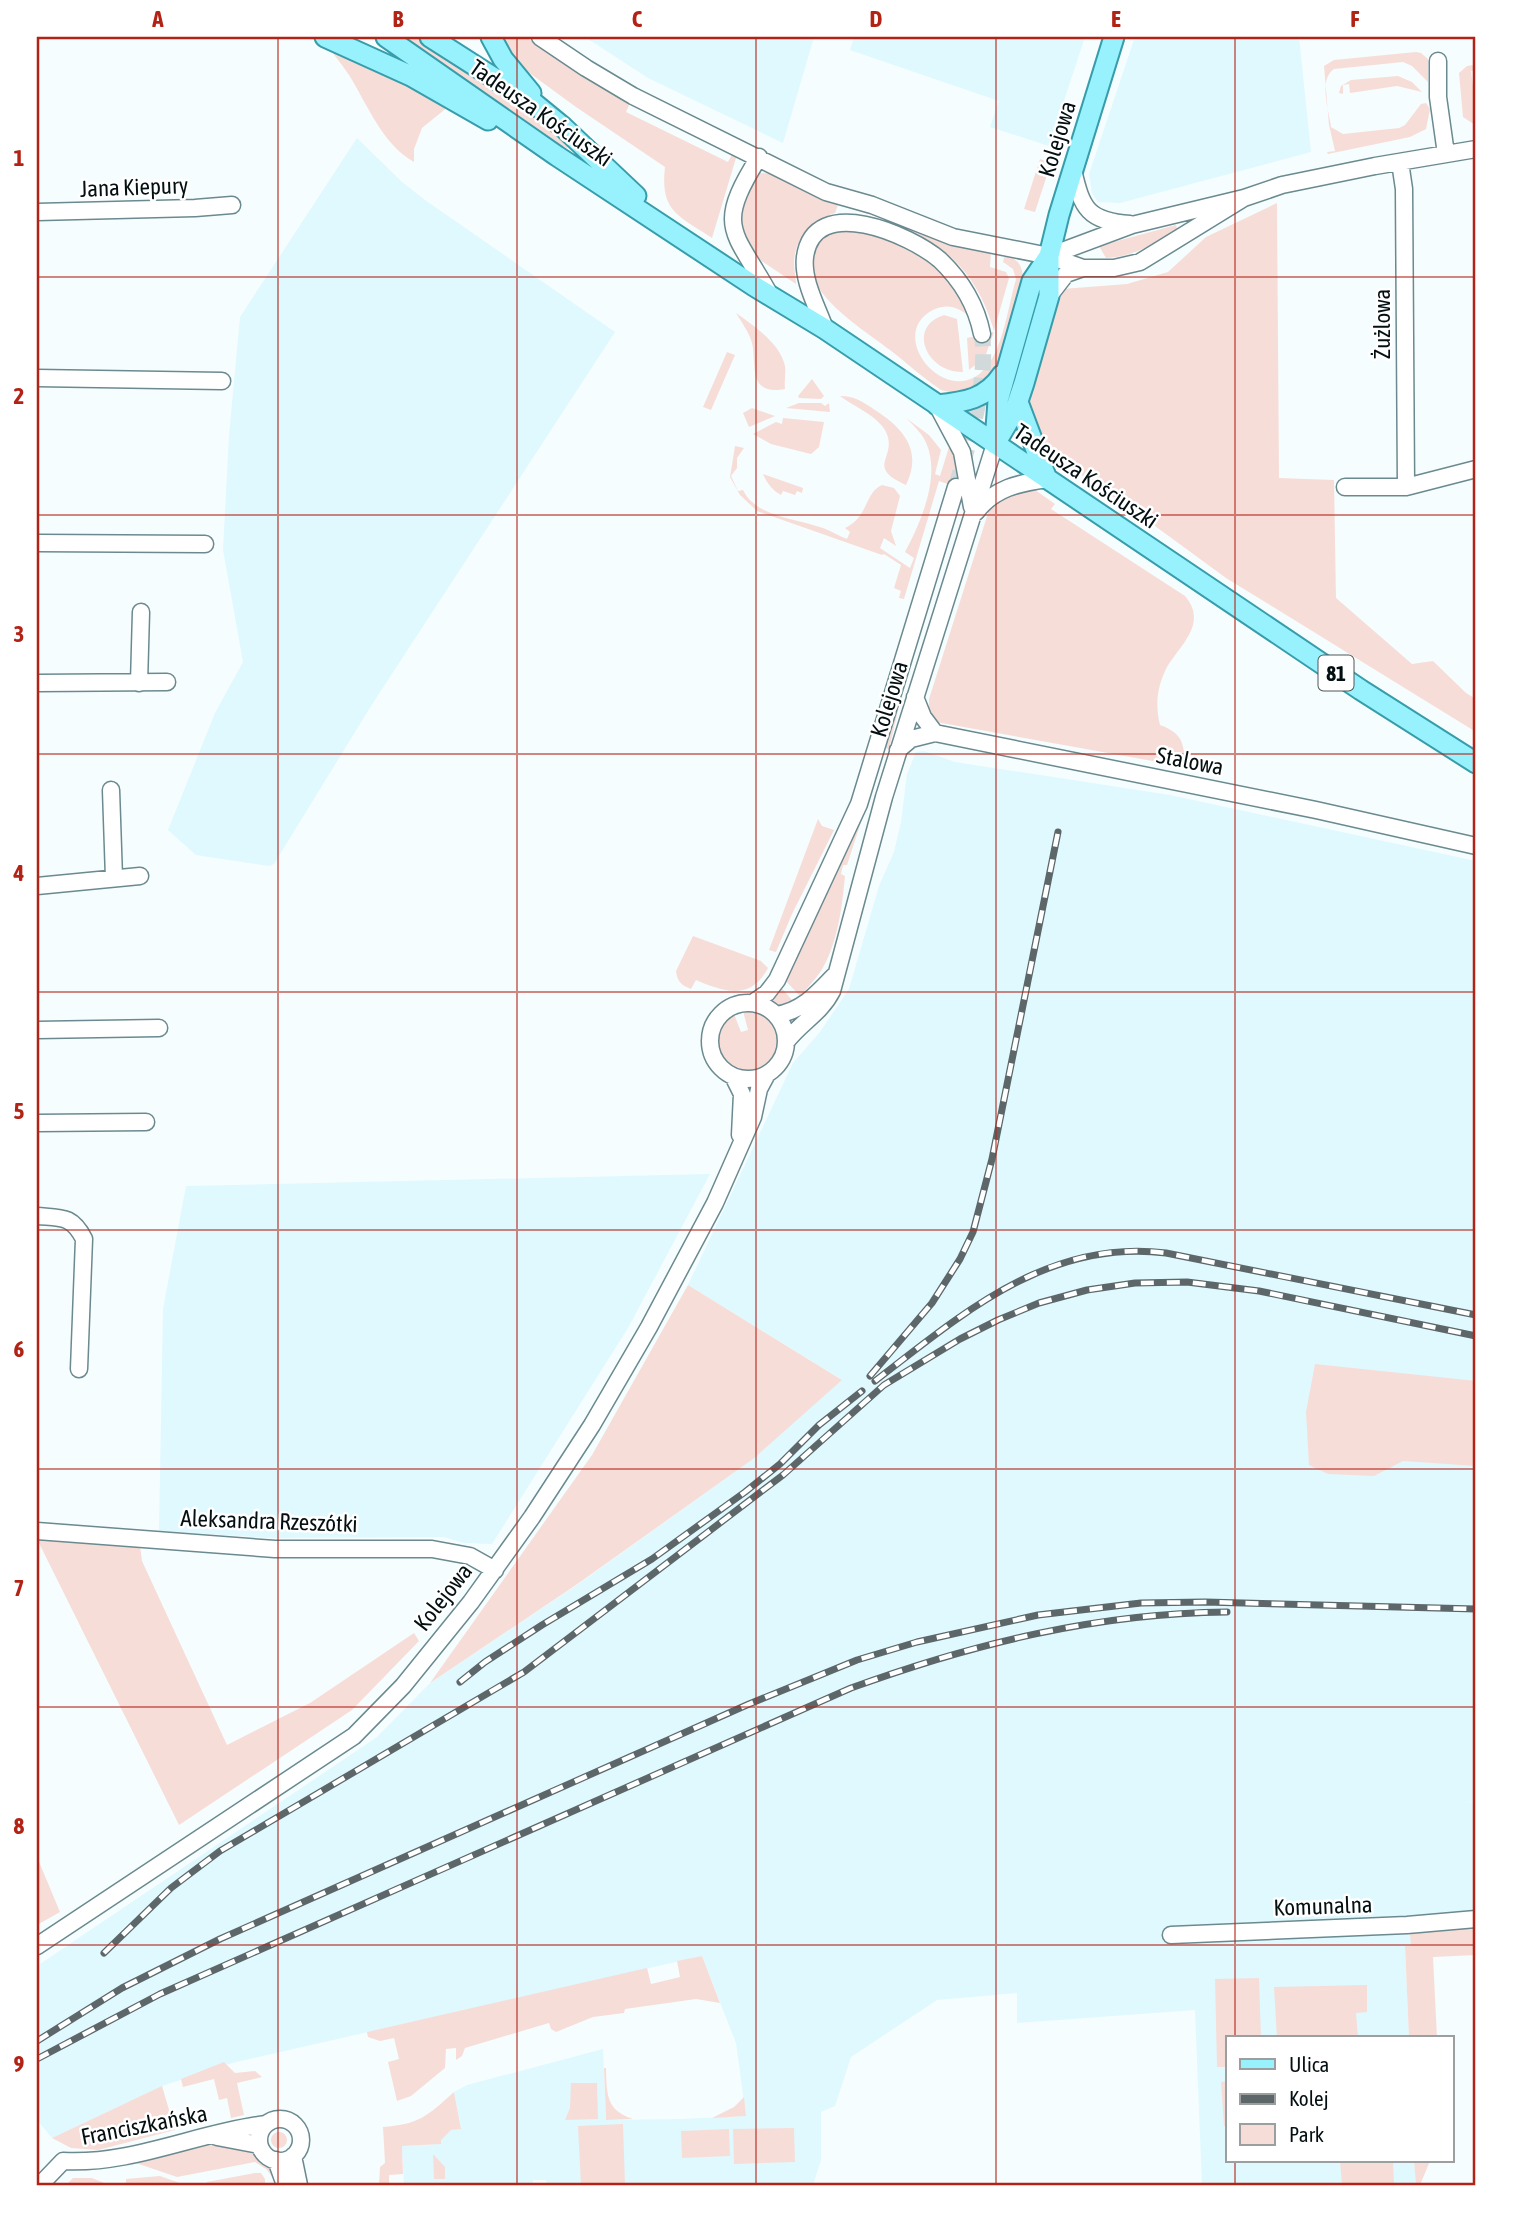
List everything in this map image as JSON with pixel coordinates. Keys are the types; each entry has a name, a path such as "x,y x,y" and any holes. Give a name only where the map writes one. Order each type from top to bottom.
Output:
{"main road":[{"path":"325,37 411,76 481,117 557,156"},
{"name":"Tadeusza Kościuszki","path":"386,37 557,156 771,297 825,329 1361,690 1476,763"},
{"name":"Tadeusza Kościuszki","path":"430,37 535,104 563,127 669,229"},
{"path":"491,37 520,82 563,127"},
{"name":"Kolejowa","path":"995,444 1018,402 1049,296 1049,256 1114,37"},
{"name":"Kolejowa","path":"995,444 998,401 1007,368 1032,281 1049,256"},
{"path":"937,405 962,402 983,395 1007,368"},
{"path":"1018,402 1047,479"}],"street":[{"path":"540,37 633,96 826,192 872,205 953,237 1049,256 1083,268 1114,268 1140,262 1244,198"},
{"path":"1438,61 1438,97 1446,155"},
{"path":"1049,256 1132,225 1303,181 1476,149"},
{"path":"759,157 733,205 732,223 735,236 771,297"},
{"name":"Żużlowa","path":"1400,162 1404,189 1406,487"},
{"path":"1073,170 1083,203 1095,217 1112,223 1132,225"},
{"name":"Jana Kiepury","path":"37,212 232,205"},
{"path":"825,329 807,279 805,258 811,240 822,229 848,222 883,230 918,246 938,259 968,294 977,313 982,334"},
{"path":"1049,296 1066,274 1083,268"},
{"path":"37,378 222,381"},
{"path":"937,405 962,452 971,495 972,516"},
{"name":"Kolejowa","path":"786,1042 822,1007 832,991 898,750 995,444"},
{"path":"1345,488 1406,487 1476,469"},
{"path":"972,516 984,501 1003,489 1047,479"},
{"path":"754,1003 772,988 777,980 855,816 956,487"},
{"path":"37,543 205,544"},
{"path":"139,683 141,612"},
{"path":"37,683 167,682"},
{"path":"898,750 911,739 935,733 923,717 915,697"},
{"name":"Stalowa","path":"935,733 1316,810 1476,846"},
{"path":"111,790 114,878"},
{"path":"37,886 140,876"},
{"name":"Kolejowa","path":"776,1015 803,1006 837,972"},
{"path":"740,1003 754,1003 776,1015 784,1027 786,1042 783,1057 766,1074 751,1079 733,1076 721,1068 713,1057 710,1041 712,1029 720,1014 740,1003"},
{"path":"37,1030 159,1028"},
{"name":"Kolejowa","path":"37,1946 354,1736 379,1713 417,1670 495,1570 569,1462 632,1358 715,1203 753,1117 759,1089 766,1074"},
{"name":"Kolejowa","path":"733,1076 742,1094 739,1144"},
{"path":"37,1123 146,1122"},
{"path":"37,1216 68,1219 78,1225 84,1239 79,1368"},
{"name":"Aleksandra Rzeszótki","path":"37,1531 275,1549 432,1549 470,1556 495,1570"},
{"name":"Komunalna","path":"1171,1935 1407,1925 1476,1919"},
{"path":"281,2119 295,2126 300,2133 301,2143 293,2156 276,2160 267,2156 260,2145 260,2132 266,2124 281,2119"},
{"name":"Franciszkańska","path":"40,2185 63,2161 90,2162 213,2136 240,2127 266,2124"},
{"path":"213,2136 260,2145"},
{"path":"293,2156 299,2185"},
{"path":"276,2160 285,2185"}],"shaded area":[{"path":"585,37 814,37 783,143 648,78"},
{"path":"854,37 1085,37 1049,146 990,127 999,101 850,50"},
{"path":"1135,37 1299,37 1311,152 1120,203 1098,202 1092,193 1089,174"},
{"path":"357,138 402,182 425,200 615,332 371,706 274,864 269,866 196,855 168,830 215,713 243,662 223,550 229,436 240,317"},
{"path":"924,751 955,762 1170,795 1476,861 1476,1800 1466,1803 1476,1801 1476,1916 1405,1947 1409,2036 1226,2036 1226,2162 1414,2162 1416,2185 1202,2185 1195,2010 1017,2023 1017,1993 937,2000 851,2057 835,2106 821,2112 821,2160 813,2185 547,2185 546,2180 533,2180 533,2185 404,2185 402,2146 440,2144 440,2140 451,2130 461,2128 454,2092 467,2085 603,2049 606,2120 746,2116 736,2043 702,1956 232,2063 165,2085 52,2138 37,2120 37,1966 377,1737 430,1683 577,1585 753,1459 841,1379 688,1285 793,1063 820,1032 849,989 879,886 894,852 907,774 916,752"},
{"path":"710,1174 628,1328 492,1544 464,1543 444,1537 271,1538 159,1531 163,1309 186,1186"}],"green space":[{"path":"400,37 418,37 533,115 569,147 566,148"},
{"path":"497,37 526,37 571,69 631,101 626,112 728,162 733,152 736,158 712,238 674,211 665,194 665,167 509,58"},
{"path":"323,41 449,106 422,128 414,149 414,162 403,155 385,135 349,75"},
{"path":"1416,52 1428,59 1428,82 1412,66 1403,62 1334,69 1326,80 1326,86 1324,66 1334,60"},
{"path":"1467,66 1476,66 1476,70 1471,71 1476,109 1475,125 1463,117 1459,73"},
{"path":"1398,76 1412,82 1422,92 1397,86 1350,93 1349,84 1343,85 1343,94 1339,93 1341,86 1351,80"},
{"path":"1426,103 1430,109 1426,129 1410,137 1328,154 1327,152 1335,151 1329,125 1328,108 1331,127 1343,134 1399,128 1405,125 1421,104"},
{"path":"1040,159 1051,163 1035,212 1024,209"},
{"path":"760,173 777,174 991,252 990,267 1006,272 1009,278 994,331 984,303 971,280 955,261 915,232 866,213 838,205 835,213 819,220 806,231 795,253 796,284 754,256 736,218"},
{"path":"1277,203 1279,478 1334,480 1336,598 1412,664 1433,661 1466,693 1476,699 1476,732 1226,578 1059,460 1040,437 1027,400 1047,318 1053,322 1062,289 1127,284 1168,272 1206,237"},
{"path":"1176,225 1177,229 1161,239 1126,255 1106,258 1099,246"},
{"path":"860,229 929,259 952,279 970,317 954,307 940,307 920,321 915,336 918,352 928,366 942,377 958,381 975,377 995,353 1003,333 1016,279 1013,269 1003,262 1005,254 1016,261 1021,267 1023,280 1000,364 993,380 960,395 941,390 848,319 821,291 813,276 810,260 816,245 825,236 836,232"},
{"path":"736,313 778,350 785,366 785,389 773,390 759,383 751,339"},
{"path":"944,315 957,319 963,372 940,365 931,358 926,348 926,329 932,321"},
{"path":"994,332 985,357 969,370 967,338"},
{"path":"727,352 735,355 711,410 703,407"},
{"path":"812,379 824,396 821,399 799,398 798,396"},
{"path":"840,396 863,402 902,432 911,451 912,461 906,485 893,478 884,466 889,447 885,430 870,415"},
{"path":"799,403 821,403 825,406 829,403 830,412 786,408"},
{"path":"752,408 775,416 749,427 743,413"},
{"path":"783,418 824,422 819,447 811,454 771,444 753,434 776,422 782,424"},
{"path":"906,418 929,435 941,450 935,474 940,476 950,448 957,462 962,489 939,481 904,599 899,598 901,591 894,588 901,565 884,554 757,511 740,495 730,477 735,446 744,448 737,458 737,468 731,476 738,491 743,490 757,506 767,511 823,528 847,539 850,532 845,528 863,512 876,489 882,485 894,488 900,496 891,531 896,546 884,538 880,548 910,568 914,558 905,552 927,500 931,471 925,441"},
{"path":"763,474 803,488 802,493 797,491 795,495 783,491 781,495 770,486"},
{"path":"1031,487 1055,504 1051,509 1185,596 1191,606 1194,615 1190,633 1167,667 1157,703 1160,725 1174,732 1181,740 1186,767 936,722 929,711 929,699 989,510 1000,498"},
{"path":"907,672 889,749 885,748 873,790 869,792"},
{"path":"863,810 847,865 843,865 841,874 845,876 842,900 832,949 821,971 800,996 784,979 845,854"},
{"path":"818,819 822,826 834,830 776,952 769,950"},
{"path":"693,936 761,961 768,968 754,985 745,989 727,990 696,980 691,989 680,982 676,971"},
{"path":"780,986 796,1005 782,1007 768,1003"},
{"path":"743,1011 757,1013 768,1019 777,1040 771,1061 762,1068 749,1071 736,1068 727,1062 717,1041 720,1029 734,1014 741,1032 748,1030"},
{"path":"688,1285 842,1380 753,1459 576,1585 430,1683 592,1455"},
{"path":"1315,1364 1476,1381 1476,1466 1403,1461 1374,1476 1328,1474 1309,1465 1306,1412"},
{"path":"37,1539 140,1546 142,1561 227,1745 310,1703 414,1633 419,1641 352,1710 179,1825"},
{"path":"37,1857 60,1912 37,1925"},
{"path":"1476,1925 1476,1955 1433,1957 1437,2036 1409,2036 1405,1946 1411,1946 1410,1932"},
{"path":"702,1956 720,2003 696,1999 625,2009 624,2013 593,2017 556,2032 551,2029 549,2023 465,2048 462,2056 456,2060 456,2048 446,2049 445,2068 411,2096 397,2101 388,2062 399,2059 394,2038 380,2041 368,2037 367,2032 647,1968 651,1984 680,1977 677,1961"},
{"path":"1259,1978 1261,2036 1226,2036 1226,2067 1217,2067 1215,1979"},
{"path":"1367,1985 1367,2012 1356,2013 1358,2036 1277,2036 1274,1987"},
{"path":"224,2062 235,2073 255,2071 262,2077 237,2083 244,2115 231,2118 227,2098 219,2100 214,2079 183,2087 181,2079"},
{"path":"604,2068 612,2106 633,2119 606,2120"},
{"path":"1226,2081 1226,2126 1224,2126 1221,2082"},
{"path":"571,2083 597,2083 598,2119 565,2120 570,2108"},
{"path":"162,2086 175,2130 98,2150 71,2148 52,2138"},
{"path":"454,2092 461,2129 451,2130 441,2140 441,2144 402,2146 403,2174 389,2175 389,2185 379,2185 380,2167 385,2163 383,2127 415,2121"},
{"path":"744,2097 746,2116 712,2118 734,2107"},
{"path":"623,2124 625,2185 581,2185 578,2126"},
{"path":"794,2128 795,2162 734,2164 733,2129"},
{"path":"729,2129 730,2156 682,2158 681,2131"},
{"path":"279,2132 285,2134 285,2146 279,2148 273,2146 271,2140 273,2134"},
{"path":"210,2144 241,2147 258,2155 275,2180 266,2169 255,2162 177,2177 133,2162"},
{"path":"433,2154 445,2167 445,2179 434,2179"},
{"path":"1340,2162 1393,2162 1394,2185 1342,2185"},
{"path":"1414,2162 1430,2162 1420,2185 1416,2185"},
{"path":"261,2173 265,2185 205,2185 207,2182"},
{"path":"160,2176 185,2185 126,2184 126,2179"},
{"path":"73,2178 92,2178 109,2185 66,2185"}],"tunnel":[{"path":"956,487 980,392 982,334"}],"railway":[{"path":"870,1376 932,1303 960,1259 973,1232 992,1159 1058,832"},
{"path":"875,1381 974,1307 1009,1286 1045,1269 1083,1257 1123,1251 1166,1253 1476,1315"},
{"path":"104,1953 171,1888 220,1851 524,1672 783,1475 884,1385 960,1339 998,1320 1039,1303 1087,1290 1135,1283 1187,1282 1259,1291 1476,1336"},
{"path":"460,1682 485,1662 542,1625 652,1559 745,1492 780,1464 819,1425 862,1391"},
{"path":"37,2041 122,1988 220,1939 749,1704 857,1660 917,1642 1038,1615 1141,1603 1205,1602 1476,1609"},
{"path":"37,2059 160,1994 851,1688 943,1658 1036,1634 1130,1618 1227,1612"}]}
